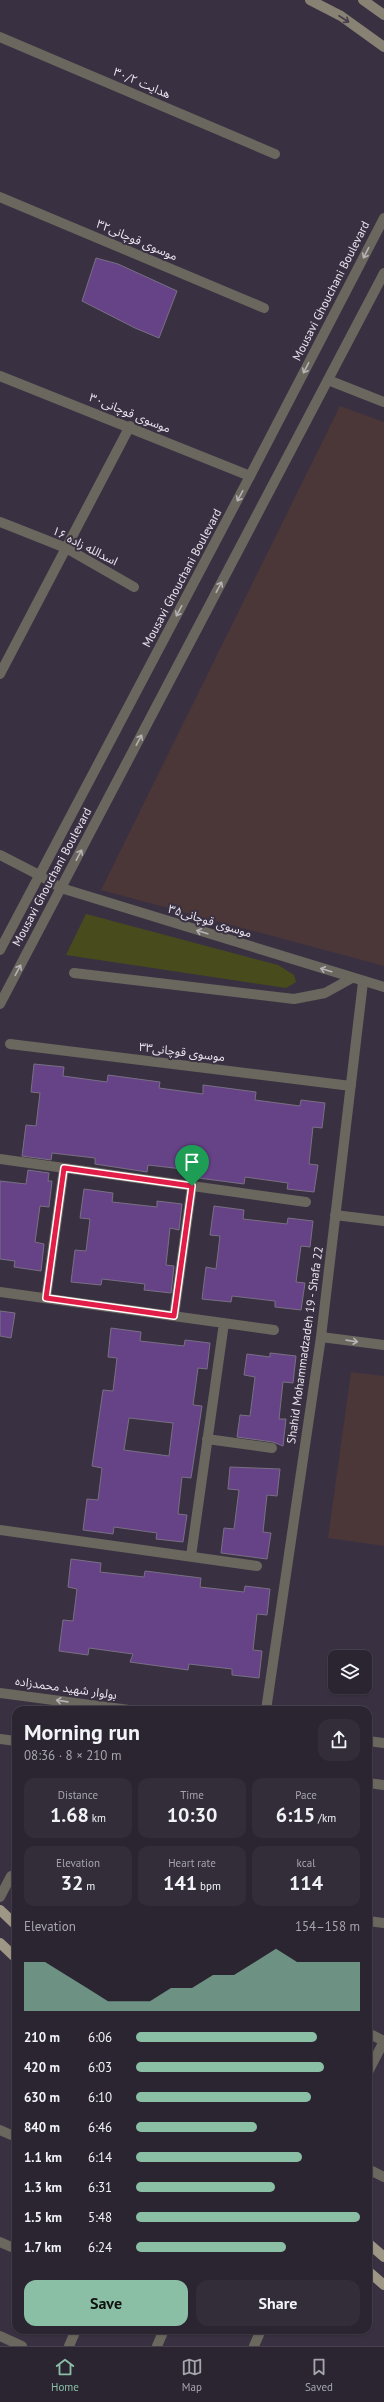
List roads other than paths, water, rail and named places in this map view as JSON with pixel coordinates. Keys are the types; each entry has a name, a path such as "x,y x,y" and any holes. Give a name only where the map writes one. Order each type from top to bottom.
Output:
{"main road":[{"path":"310,0 341,16 383,48"},
{"path":"363,0 384,15"},
{"path":"0,1910 12,1921"},
{"path":"0,1943 12,1954"},
{"path":"372,2246 384,2257"},
{"path":"372,2274 384,2285"}],"street":[{"name":"هدایت ۳۰/۲","path":"0,37 275,154"},
{"name":"موسوی قوچانی۳۲","path":"0,197 264,308"},
{"name":"Mousavi Ghouchani Boulevard","path":"0,950 384,218"},
{"name":"Mousavi Ghouchani Boulevard","path":"0,1004 384,273"},
{"name":"موسوی قوچانی۳۰","path":"0,376 130,426 250,476"},
{"path":"328,380 384,402"},
{"path":"0,674 130,426"},
{"name":"اسدالله زاده ۱۶","path":"0,522 66,548 134,587"},
{"name":"موسوی قوچانی۳۵","path":"0,855 61,888 363,982 384,987"},
{"path":"74,973 294,999 325,993 352,978"},
{"name":"Shahid Mohammadzadeh 19 - Shafa 22","path":"267,1706 321,1336 363,982"},
{"name":"موسوی قوچانی۳۳","path":"10,1044 351,1086"},
{"path":"0,1159 306,1202"},
{"path":"46,1298 64,1168"},
{"path":"174,1316 192,1186"},
{"path":"335,1215 384,1221"},
{"path":"0,1292 274,1330"},
{"path":"191,1556 224,1323"},
{"path":"321,1336 384,1345"},
{"path":"207,1439 272,1448"},
{"path":"0,1530 257,1566"},
{"name":"بولوار شهید محمدزاده","path":"0,1693 99,1706"},
{"path":"0,1739 12,1740"},
{"path":"372,1742 384,1743"},
{"path":"372,1784 384,1785"},
{"path":"0,1897 12,1879"},
{"path":"372,1922 384,1923"},
{"path":"372,2035 384,2041 372,2064"},
{"path":"0,2130 12,2135"},
{"path":"372,2171 384,2177"},
{"path":"0,2242 12,2247"},
{"path":"69,2346 74,2334"},
{"path":"158,2346 162,2334"},
{"path":"255,2346 260,2334"},
{"path":"0,2336 22,2346"}]}
